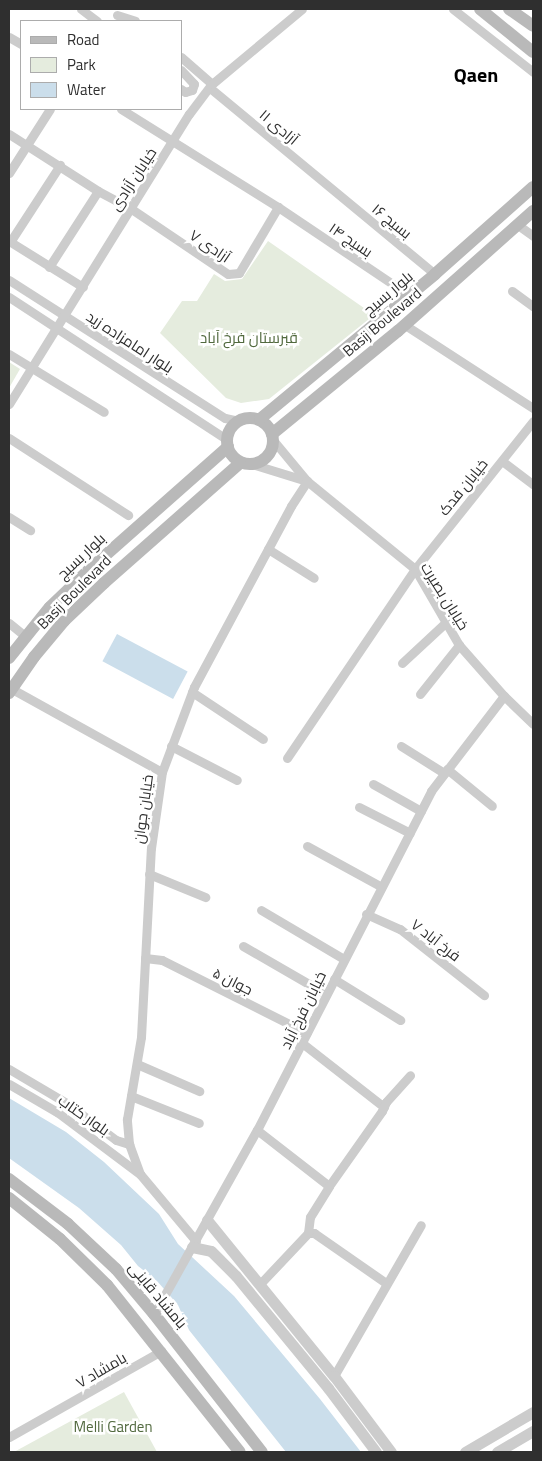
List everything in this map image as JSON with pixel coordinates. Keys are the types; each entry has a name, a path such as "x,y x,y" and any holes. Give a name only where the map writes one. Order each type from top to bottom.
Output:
{"main road":[{"path":"480,9 533,52"},
{"path":"513,10 533,26"},
{"name":"بلوار بسیج","path":"260,419 435,274 533,187"},
{"name":"Basij Boulevard","path":"272,437 405,325 533,211"},
{"path":"245,418 260,419 271,429 274,444 268,457 255,464 240,463 229,453 227,443 232,425 245,418"},
{"name":"بلوار بسیج","path":"9,658 50,607 227,443"},
{"name":"Basij Boulevard","path":"10,691 34,657 64,621 240,463"},
{"name":"بامشاد قاینی","path":"9,1179 68,1224 116,1269 154,1314 262,1452"},
{"path":"9,1198 60,1239 107,1285 240,1452"}],"street":[{"path":"81,9 96,20"},
{"name":"خیابان آزادی","path":"31,368 190,114 211,86 302,9"},
{"path":"453,9 533,72"},
{"path":"114,12 124,20"},
{"path":"114,12 134,20"},
{"path":"9,36 20,43"},
{"name":"آزادی ۱۱","path":"182,58 211,86 331,188"},
{"path":"182,71 194,84 192,90 185,92 182,90"},
{"path":"9,173 49,110"},
{"name":"بسیج ۱۴","path":"123,110 278,207 410,295"},
{"path":"9,134 98,191 130,208"},
{"path":"60,165 9,242 83,287"},
{"name":"بسیج ۱۶","path":"331,188 435,274"},
{"path":"49,267 98,191"},
{"name":"آزادی ۷","path":"130,208 228,274 239,273 278,207"},
{"path":"518,225 533,236"},
{"name":"بلوار امامزاده زید","path":"9,280 225,418 239,421"},
{"path":"512,291 533,306"},
{"name":"بلوار امامزاده زید","path":"9,298 57,328 227,443"},
{"path":"405,325 533,408"},
{"path":"9,354 104,412"},
{"path":"9,404 31,368"},
{"name":"خیابان فدک","path":"287,758 414,569 533,421"},
{"path":"272,437 307,481"},
{"path":"9,438 128,515"},
{"path":"502,461 533,484"},
{"path":"255,464 307,481"},
{"name":"خیابان جوان","path":"140,1174 129,1144 127,1119 137,1064 143,1009 149,874 162,772 192,692 291,506 307,481"},
{"name":"خیابان بصیرت","path":"307,481 414,569 459,645 504,696 533,724"},
{"path":"9,517 30,530"},
{"path":"268,549 314,578"},
{"path":"9,623 25,636"},
{"path":"402,663 445,623"},
{"path":"420,694 459,645"},
{"path":"10,691 162,772"},
{"path":"192,692 263,739"},
{"name":"خیابان فرخ آباد","path":"154,1314 257,1130 380,886 410,833 431,790 504,696"},
{"path":"171,746 237,780"},
{"path":"401,746 446,771 492,806"},
{"path":"373,784 421,811"},
{"path":"359,807 410,833"},
{"path":"306,846 380,886"},
{"path":"149,874 205,897"},
{"path":"261,910 344,959"},
{"name":"فرخ آباد ۷","path":"366,914 400,929 484,995"},
{"path":"243,946 326,994"},
{"name":"جوان ۵","path":"145,958 162,960 307,1033"},
{"path":"334,979 400,1020"},
{"path":"302,1044 384,1108"},
{"path":"137,1064 199,1091"},
{"name":"بلوار کتاب","path":"9,1069 68,1104 116,1140 129,1144"},
{"path":"259,1285 308,1233 310,1217 328,1186 384,1108 386,1102 410,1075"},
{"name":"بلوار کتاب","path":"9,1084 57,1112 140,1174"},
{"path":"131,1096 199,1123"},
{"path":"257,1130 328,1186"},
{"path":"140,1174 194,1244 211,1251 236,1276 328,1388 376,1452"},
{"path":"207,1220 334,1376 391,1452"},
{"path":"334,1376 421,1225"},
{"path":"308,1233 314,1233 386,1283"},
{"name":"بامشاد ۷","path":"9,1437 161,1351"},
{"path":"465,1452 533,1412"},
{"path":"496,1452 533,1431"}],"green space":[{"name":"قبرستان فرخ آباد","path":"268,241 374,315 269,399 241,403 226,398 160,333 182,301 197,301 214,274 225,281 242,279"},
{"path":"9,362 20,369 9,388"},
{"name":"Melli Garden","path":"124,1392 157,1452 14,1452"}],"water":[{"path":"117,634 188,672 173,699 102,661"},
{"path":"9,1098 66,1132 104,1162 159,1214 178,1244 234,1296 320,1399 361,1452 286,1452 189,1330 178,1305 157,1281 138,1266 121,1245 79,1208 9,1158"}],"district":[{"name":"Qaen","path":"476,74"}]}
